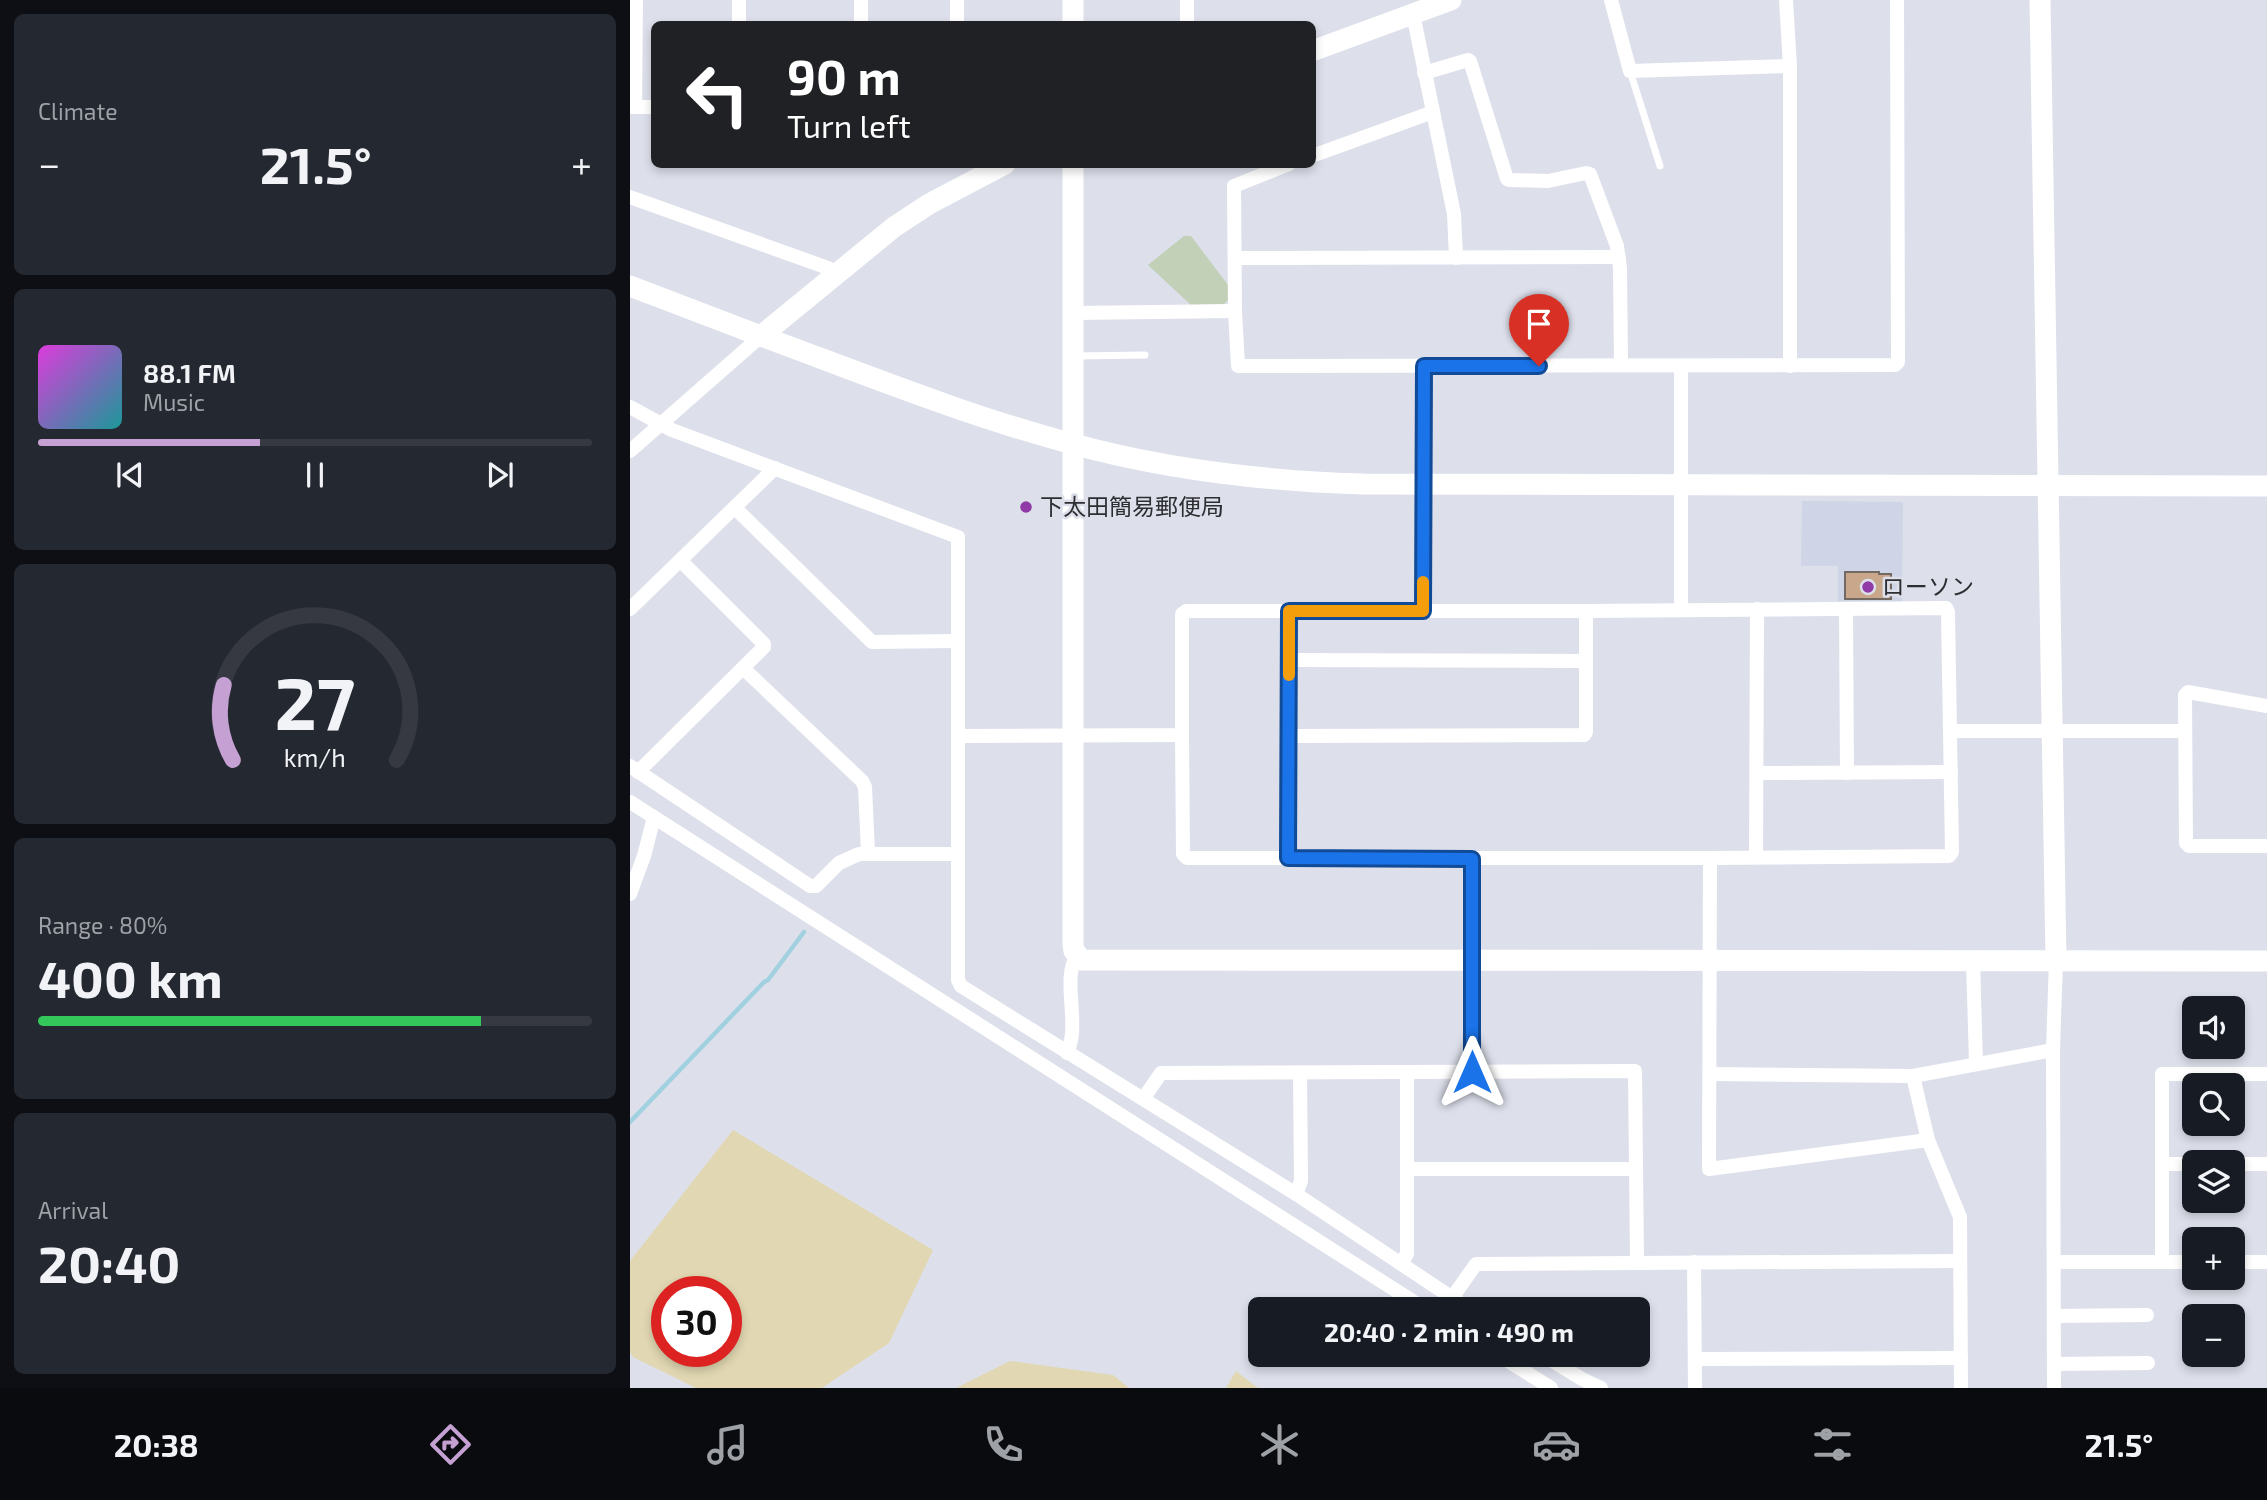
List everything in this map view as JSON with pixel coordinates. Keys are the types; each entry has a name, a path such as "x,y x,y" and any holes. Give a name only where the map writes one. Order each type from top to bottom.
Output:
{"street":[{"path":"636,0 633,107 651,107"},
{"path":"739,0 739,21"},
{"path":"861,0 861,21"},
{"path":"957,0 957,21"},
{"path":"1073,0 1073,21"},
{"path":"1187,0 1187,21"},
{"path":"1316,50 1451,0"},
{"path":"1611,0 1630,71 1790,66"},
{"path":"1786,0 1790,66 1790,366"},
{"path":"1279,168 1234,186 1238,366 1895,365 1898,362 1897,0"},
{"path":"2040,0 2056,960 2053,1050 2054,1388"},
{"path":"1413,14 1454,214 1456,258"},
{"path":"1424,72 1470,61 1507,178 1510,180 1548,181 1590,174 1613,232 1619,257 1620,365"},
{"path":"1316,155 1433,112"},
{"path":"630,452 761,336 894,227 929,204 997,168"},
{"path":"1067,1053 1073,1042 1071,970 1077,956 1073,945 1073,168"},
{"path":"630,197 836,273"},
{"path":"1235,258 1619,257"},
{"path":"630,286 998,422 1073,444 1157,463 1242,477 1316,483 1423,484 2267,486"},
{"path":"1073,313 1235,311"},
{"path":"1423,611 1424,366"},
{"path":"1681,366 1681,609"},
{"path":"630,407 659,424 958,537 957,854 958,980 961,986 1296,1194 1451,1297"},
{"path":"630,609 775,468"},
{"path":"735,508 872,642 957,640"},
{"path":"681,561 764,647 634,769 810,886 816,886 839,863 868,853 957,854"},
{"path":"1846,608 1847,773"},
{"path":"1946,608 1952,852 1949,856 1710,858 1187,858 1183,853 1182,614 1186,611 1289,611 1946,608"},
{"path":"1756,857 1757,609"},
{"path":"1288,858 1289,611"},
{"path":"1289,736 1584,735 1586,611"},
{"path":"1289,660 1586,661"},
{"path":"743,668 862,781 865,787 868,853"},
{"path":"2267,706 2188,692 2185,695 2186,843 2189,846 2267,846"},
{"path":"1950,731 2185,731"},
{"path":"958,736 1182,735"},
{"path":"1756,773 1951,772"},
{"path":"630,802 1405,1297"},
{"path":"630,894 654,817"},
{"path":"1710,858 1709,1169 1928,1140"},
{"path":"1472,859 1472,1072"},
{"path":"1077,956 1089,961 2267,961"},
{"path":"1973,960 1976,1064"},
{"path":"1710,1074 1913,1076 2053,1050"},
{"path":"1143,1099 1161,1073 1635,1071 1637,1262"},
{"path":"1401,1263 1407,1254 1407,1072"},
{"path":"1296,1194 1301,1181 1300,1073"},
{"path":"2162,1262 2162,1074 2267,1074"},
{"path":"1913,1076 1928,1140 1960,1217 1961,1388"},
{"path":"2162,1164 2182,1164"},
{"path":"2245,1164 2267,1164"},
{"path":"1407,1169 1635,1169"},
{"path":"1453,1297 1476,1264 1960,1261"},
{"path":"1694,1262 1695,1388"},
{"path":"2054,1262 2182,1262"},
{"path":"2245,1262 2267,1262"},
{"path":"2054,1316 2147,1315"},
{"path":"1695,1359 1961,1358"},
{"path":"2054,1364 2148,1363"},
{"path":"1518,1367 1551,1388"},
{"path":"1562,1367 1601,1388"}],"lane":[{"path":"1630,71 1660,166"},
{"path":"1073,356 1145,355"}],"shaded area":[{"path":"1802,501 1903,502 1902,602 1838,601 1838,566 1801,566"}],"green space":[{"path":"1184,236 1191,236 1228,285 1229,299 1224,304 1191,305 1148,265"}],"sand":[{"path":"733,1130 933,1250 889,1343 822,1388 696,1388 653,1367 742,1367 742,1276 651,1276 651,1366 633,1357 630,1352 630,1261"},
{"path":"1010,1361 1113,1375 1129,1388 956,1388"},
{"path":"1236,1371 1258,1388 1226,1388"}],"building":[{"name":"ローソン","path":"1845,572 1891,574 1891,599 1845,599"}],"waterway":[{"path":"630,1122 768,980 804,932"}],"slow traffic":[{"path":"1289,675 1289,611 1423,611 1423,582"}],"place":[{"name":"下太田簡易郵便局","path":"1026,507"},
{"name":"ローソン","path":"1868,587"}],"route":[{"path":"1472,1072 1472,859 1288,858 1289,611 1423,611 1424,366 1539,366"}]}
